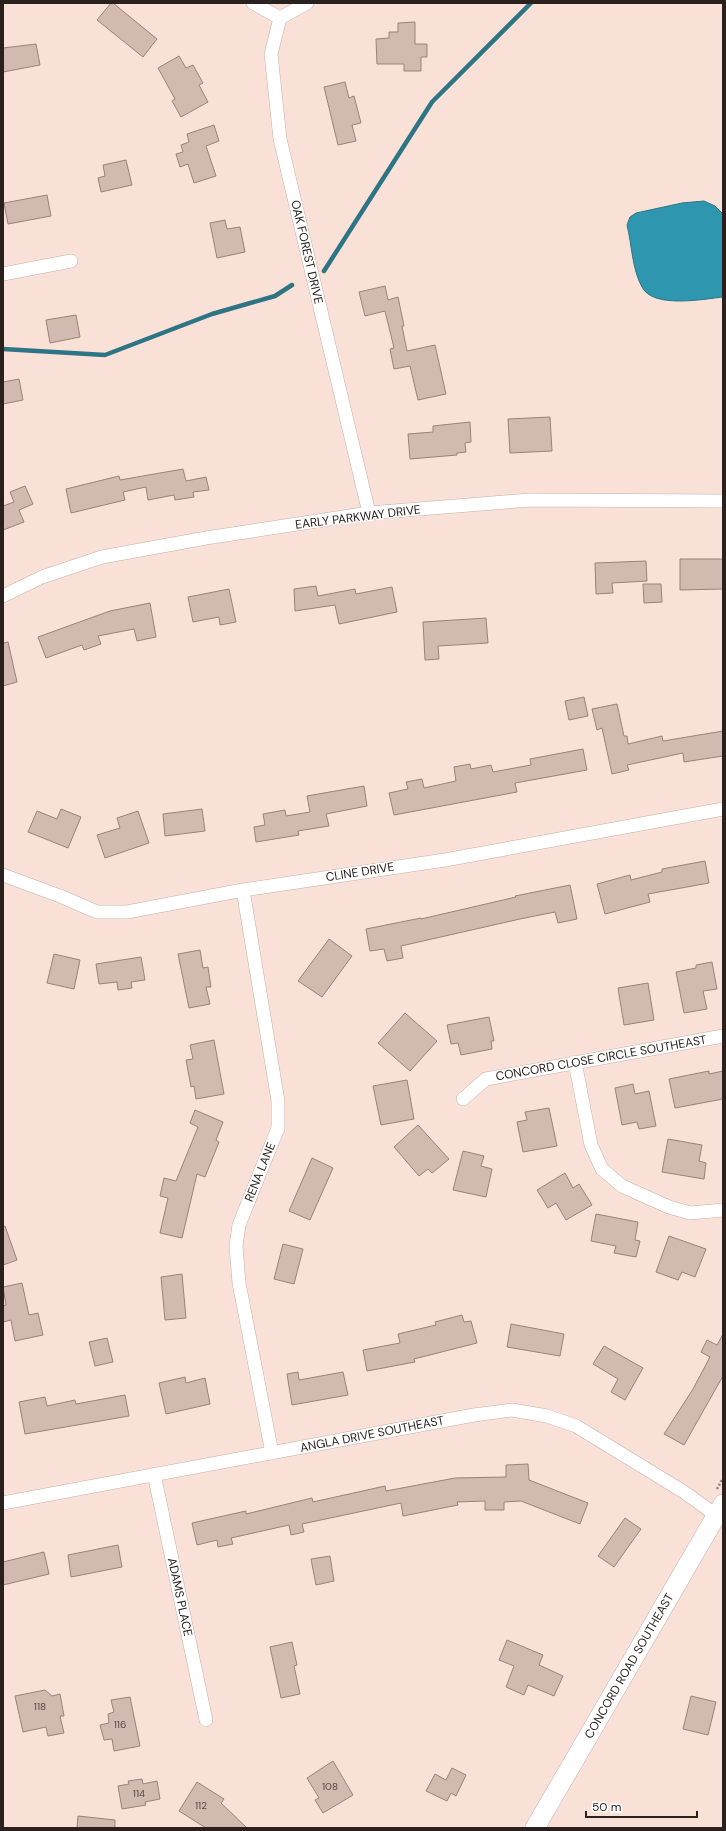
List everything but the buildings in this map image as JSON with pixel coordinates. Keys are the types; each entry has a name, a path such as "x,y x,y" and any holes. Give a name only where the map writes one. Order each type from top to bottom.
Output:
{"street":[{"path":"253,3 280,18 307,3"},
{"name":"OAK FOREST DRIVE","path":"280,18 271,54 280,139 369,513"},
{"path":"3,274 71,261"},
{"name":"EARLY PARKWAY DRIVE","path":"3,596 42,577 102,557 206,538 369,513 530,500 723,500"},
{"name":"CLINE DRIVE","path":"3,874 97,912 127,912 243,890 445,860 723,809"},
{"name":"RENA LANE","path":"243,890 278,1101 278,1128 239,1225 236,1246 239,1283 272,1453"},
{"name":"CONCORD CLOSE CIRCLE SOUTHEAST","path":"463,1099 486,1079 723,1036"},
{"path":"575,1062 591,1145 602,1169 622,1186 669,1207 690,1213 723,1210"},
{"name":"ANGLA DRIVE SOUTHEAST","path":"3,1503 474,1415 512,1410 548,1416 576,1426 684,1492 720,1510"},
{"name":"ADAMS PLACE","path":"154,1474 206,1720"},
{"name":"CONCORD ROAD SOUTHEAST","path":"535,1828 720,1510"}],"water":[{"path":"704,201 715,206 723,214 723,297 680,301 657,298 648,294 642,287 634,265 627,225 630,217 636,213 682,203"}],"waterway":[{"path":"324,271 432,102 531,3"},
{"path":"3,349 105,355 212,314 275,296 292,285"}]}
